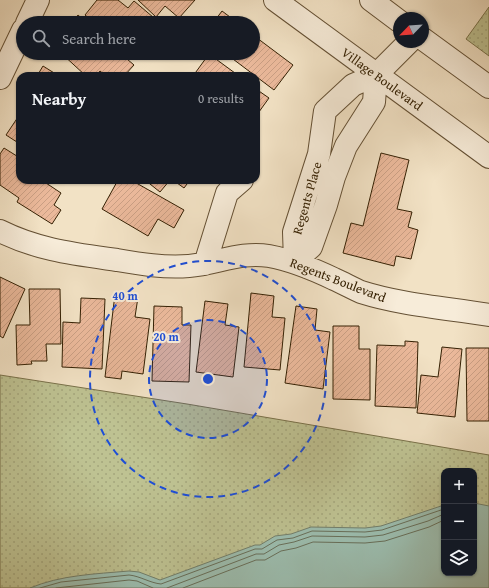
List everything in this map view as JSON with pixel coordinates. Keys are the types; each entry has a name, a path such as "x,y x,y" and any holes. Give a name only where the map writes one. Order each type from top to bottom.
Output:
{"street":[{"path":"30,16 38,0"},
{"name":"Village Boulevard","path":"275,0 489,157"},
{"path":"371,0 393,16"},
{"path":"429,43 489,87"},
{"path":"0,78 16,45"},
{"name":"Regents Place","path":"295,261 294,232 319,154 325,110 353,85 376,75 403,48"},
{"name":"Regents Place","path":"295,261 310,247 346,146 374,102 376,75"},
{"path":"205,264 227,193 237,184"},
{"name":"Regents Boulevard","path":"0,231 18,240 33,245 64,252 159,266 182,267 205,264 236,256 268,256 295,261 360,291 391,300 489,315"}],"green space":[{"path":"489,7 489,56 466,39"},
{"path":"0,375 187,404 489,455 489,588 0,588"}],"water":[{"path":"477,504 489,506 489,588 30,588 54,580 91,574 129,571 139,572 160,580 255,545 260,545 275,536 291,534 311,527 365,528 381,526 441,506 441,576 477,576"}],"building":[{"path":"97,0 118,0 128,8 134,1 152,16 86,16 85,15"},
{"path":"138,0 195,0 181,16 177,16 165,6 157,16 155,16"},
{"path":"222,11 229,16 218,16"},
{"path":"260,40 293,65 274,90 260,79 260,72 250,72 234,60 260,60"},
{"path":"69,60 128,60 134,65 128,72 82,72"},
{"path":"205,60 217,60 234,72 196,72"},
{"path":"43,66 53,72 39,72"},
{"path":"260,92 269,98 260,110"},
{"path":"16,120 16,141 6,135"},
{"path":"4,148 16,156 16,184 48,184 61,193 54,205 61,210 52,224 17,202 19,198 0,185 0,154"},
{"path":"381,153 409,160 397,209 412,212 408,227 418,230 411,259 396,256 394,266 343,253 351,223 363,226"},
{"path":"116,184 138,184 184,210 174,228 158,219 148,236 102,209"},
{"path":"150,184 167,184 160,192"},
{"path":"178,184 187,184 184,188"},
{"path":"0,277 25,289 3,338 0,336"},
{"path":"29,289 60,289 61,344 46,344 47,361 31,361 32,364 17,365 16,325 30,325"},
{"path":"251,293 274,296 272,317 285,318 280,370 244,367"},
{"path":"115,294 138,297 135,317 150,319 143,374 122,371 121,379 105,377"},
{"path":"81,298 105,299 102,369 62,367 63,322 80,323"},
{"path":"205,301 228,304 225,325 239,327 233,377 196,372"},
{"path":"154,306 182,307 182,325 191,325 189,382 152,381"},
{"path":"296,306 317,309 315,330 330,332 323,389 285,383"},
{"path":"333,326 359,326 359,349 370,349 370,400 333,399"},
{"path":"405,341 418,342 416,408 375,406 377,345 405,346"},
{"path":"442,347 462,349 455,417 417,413 421,375 438,377"},
{"path":"466,348 489,348 489,421 467,421"}]}
